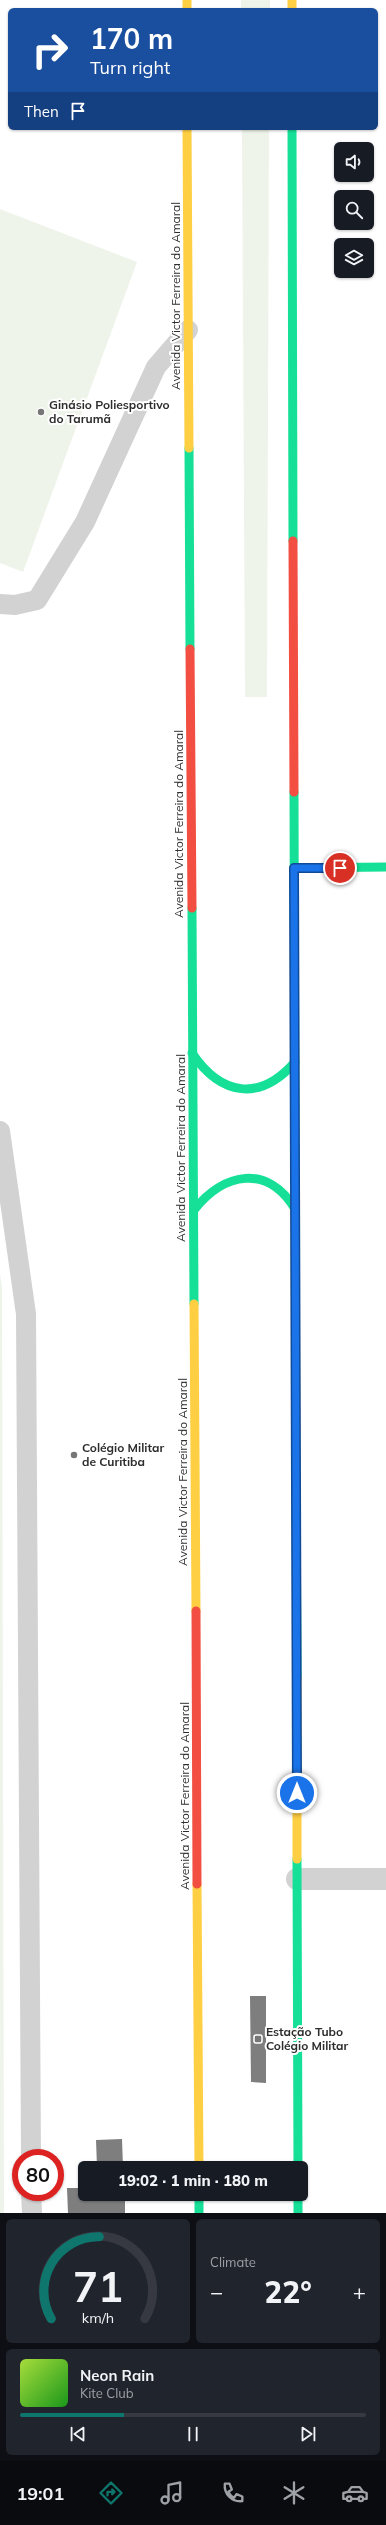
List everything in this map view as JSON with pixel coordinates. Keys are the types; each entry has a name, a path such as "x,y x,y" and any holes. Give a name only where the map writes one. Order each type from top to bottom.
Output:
{"main road":[{"name":"Avenida Victor Ferreira do Amaral","path":"187,130 199,2161"},
{"path":"292,130 298,2161"},
{"path":"294,868 386,867"},
{"path":"192,1053 198,1065 212,1078 223,1084 241,1089 254,1089 272,1083 287,1072 295,1062"},
{"path":"194,1210 205,1194 216,1186 235,1178 261,1180 279,1189 289,1198 295,1209"},
{"path":"199,2201 199,2213"},
{"path":"298,2201 298,2213"}],"street":[{"path":"297,1879 386,1878"}],"lane":[{"path":"0,604 15,605 37,600 85,522 118,454 156,367 188,330"},
{"path":"0,1131 26,1314 31,2149"},
{"path":"31,2201 32,2213"}],"shaded area":[{"path":"241,0 270,0 270,8 241,8"},
{"path":"242,130 269,130 267,697 245,697"},
{"name":"Ginásio Poliesportivo do Tarumã","path":"0,209 137,262 23,572 0,563"},
{"path":"0,1274 2,1288 4,2213 0,2213"}],"building":[{"name":"Estação Tubo Colégio Militar","path":"250,1996 266,1996 266,2083 251,2082"},
{"path":"122,2139 123,2161 97,2161 96,2140"},
{"path":"67,2188 78,2188 78,2201 125,2201 125,2213 68,2213"}],"traffic: fast":[{"path":"292,130 293,541"},
{"path":"189,448 190,649"},
{"path":"294,792 295,1166"},
{"path":"294,868 386,867"},
{"path":"192,908 194,1304"},
{"path":"192,1053 203,1067 215,1078 228,1085 241,1089 255,1088 268,1084 282,1075 295,1062"},
{"path":"194,1210 206,1197 219,1187 232,1181 246,1178 259,1180 272,1185 284,1195 295,1209"},
{"path":"296,1483 297,1677"},
{"path":"297,1859 298,2161"},
{"path":"199,2201 199,2213"},
{"path":"298,2201 298,2213"}],"traffic: slow":[{"path":"187,0 187,8"},
{"path":"292,0 292,8"},
{"path":"187,130 189,448"},
{"path":"295,1166 296,1483"},
{"path":"194,1304 196,1611"},
{"path":"297,1677 297,1859"},
{"path":"197,1884 199,2161"}],"traffic: jam":[{"path":"293,541 294,792"},
{"path":"190,649 192,908"},
{"path":"196,1611 197,1884"}],"place":[{"name":"Ginásio Poliesportivo do Tarumã","path":"41,412"},
{"name":"Colégio Militar de Curitiba","path":"74,1455"},
{"name":"Estação Tubo Colégio Militar","path":"258,2039"}],"route":[{"path":"297,1793 294,868 340,868"}]}
